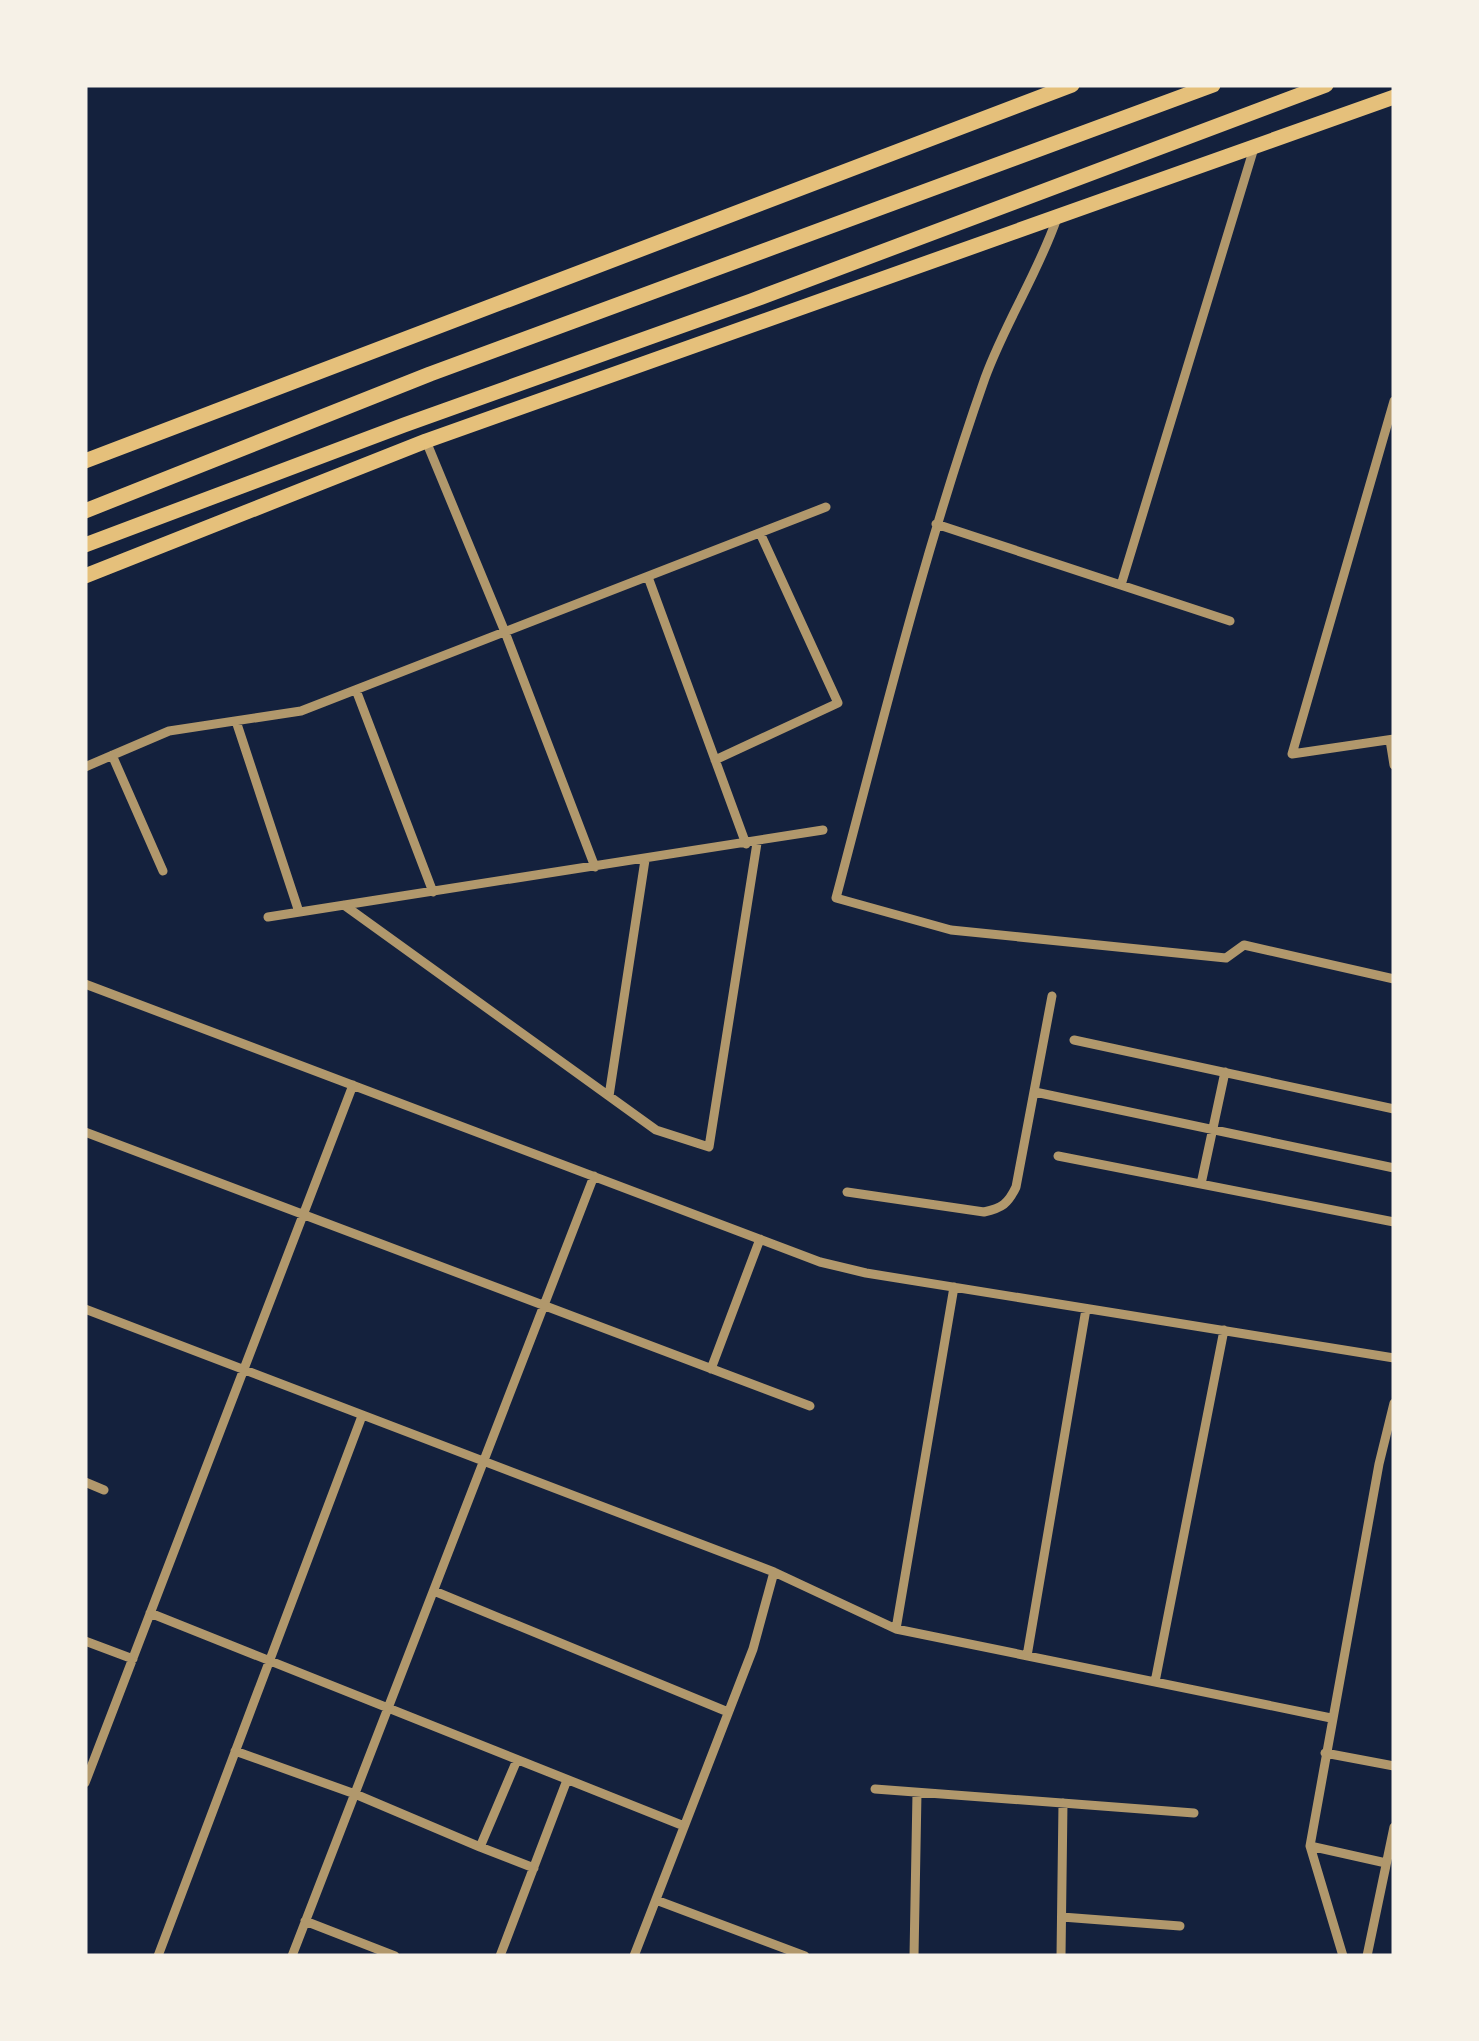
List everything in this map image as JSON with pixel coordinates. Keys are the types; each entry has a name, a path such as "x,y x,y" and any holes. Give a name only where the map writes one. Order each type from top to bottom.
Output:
{"highway":[{"path":"85,461 1072,85"},
{"path":"85,511 487,353 1212,85"},
{"path":"85,545 751,302 1326,85"},
{"path":"85,576 426,441 1394,98"}],"street":[{"path":"1121,585 1254,148"},
{"path":"1057,218 1044,258 987,372 936,524 836,898 951,930 1226,958 1244,945 1394,978"},
{"path":"1394,401 1292,754 1392,739 1394,765"},
{"path":"426,441 505,632 595,867"},
{"path":"85,766 170,730 301,711 826,507"},
{"path":"936,524 1230,621"},
{"path":"715,760 838,704 760,532"},
{"path":"344,906 656,1130 709,1148 751,844 715,760 648,576"},
{"path":"356,690 433,892"},
{"path":"236,721 299,912"},
{"path":"112,755 162,871"},
{"path":"268,917 824,830"},
{"path":"609,1096 645,860"},
{"path":"85,984 820,1262 866,1274 1394,1358"},
{"path":"848,1192 984,1212 1002,1208 1016,1187 1052,996"},
{"path":"1074,1040 1394,1108"},
{"path":"1201,1184 1225,1072"},
{"path":"85,1782 353,1086"},
{"path":"1034,1092 1394,1168"},
{"path":"85,1132 810,1406"},
{"path":"1058,1156 1394,1222"},
{"path":"292,1956 594,1176"},
{"path":"711,1369 760,1239"},
{"path":"896,1629 954,1287"},
{"path":"1027,1656 1086,1308"},
{"path":"85,1309 774,1572 896,1629 1331,1718"},
{"path":"1156,1682 1224,1330"},
{"path":"1343,1956 1310,1846 1331,1718 1394,1402"},
{"path":"158,1956 362,1416"},
{"path":"1381,1458 1394,1460"},
{"path":"85,1482 104,1490"},
{"path":"634,1956 752,1650 774,1572"},
{"path":"434,1591 728,1712"},
{"path":"150,1614 684,1826"},
{"path":"85,1641 133,1658"},
{"path":"236,1751 354,1794 534,1868"},
{"path":"1325,1753 1394,1766"},
{"path":"480,1847 517,1760"},
{"path":"500,1956 567,1780"},
{"path":"875,1790 1194,1813"},
{"path":"914,1956 917,1792"},
{"path":"1061,1956 1063,1803"},
{"path":"1366,1956 1389,1879 1386,1862 1394,1827"},
{"path":"1310,1846 1386,1862"},
{"path":"656,1900 804,1956"},
{"path":"1062,1917 1180,1926"},
{"path":"305,1922 396,1956"}]}
